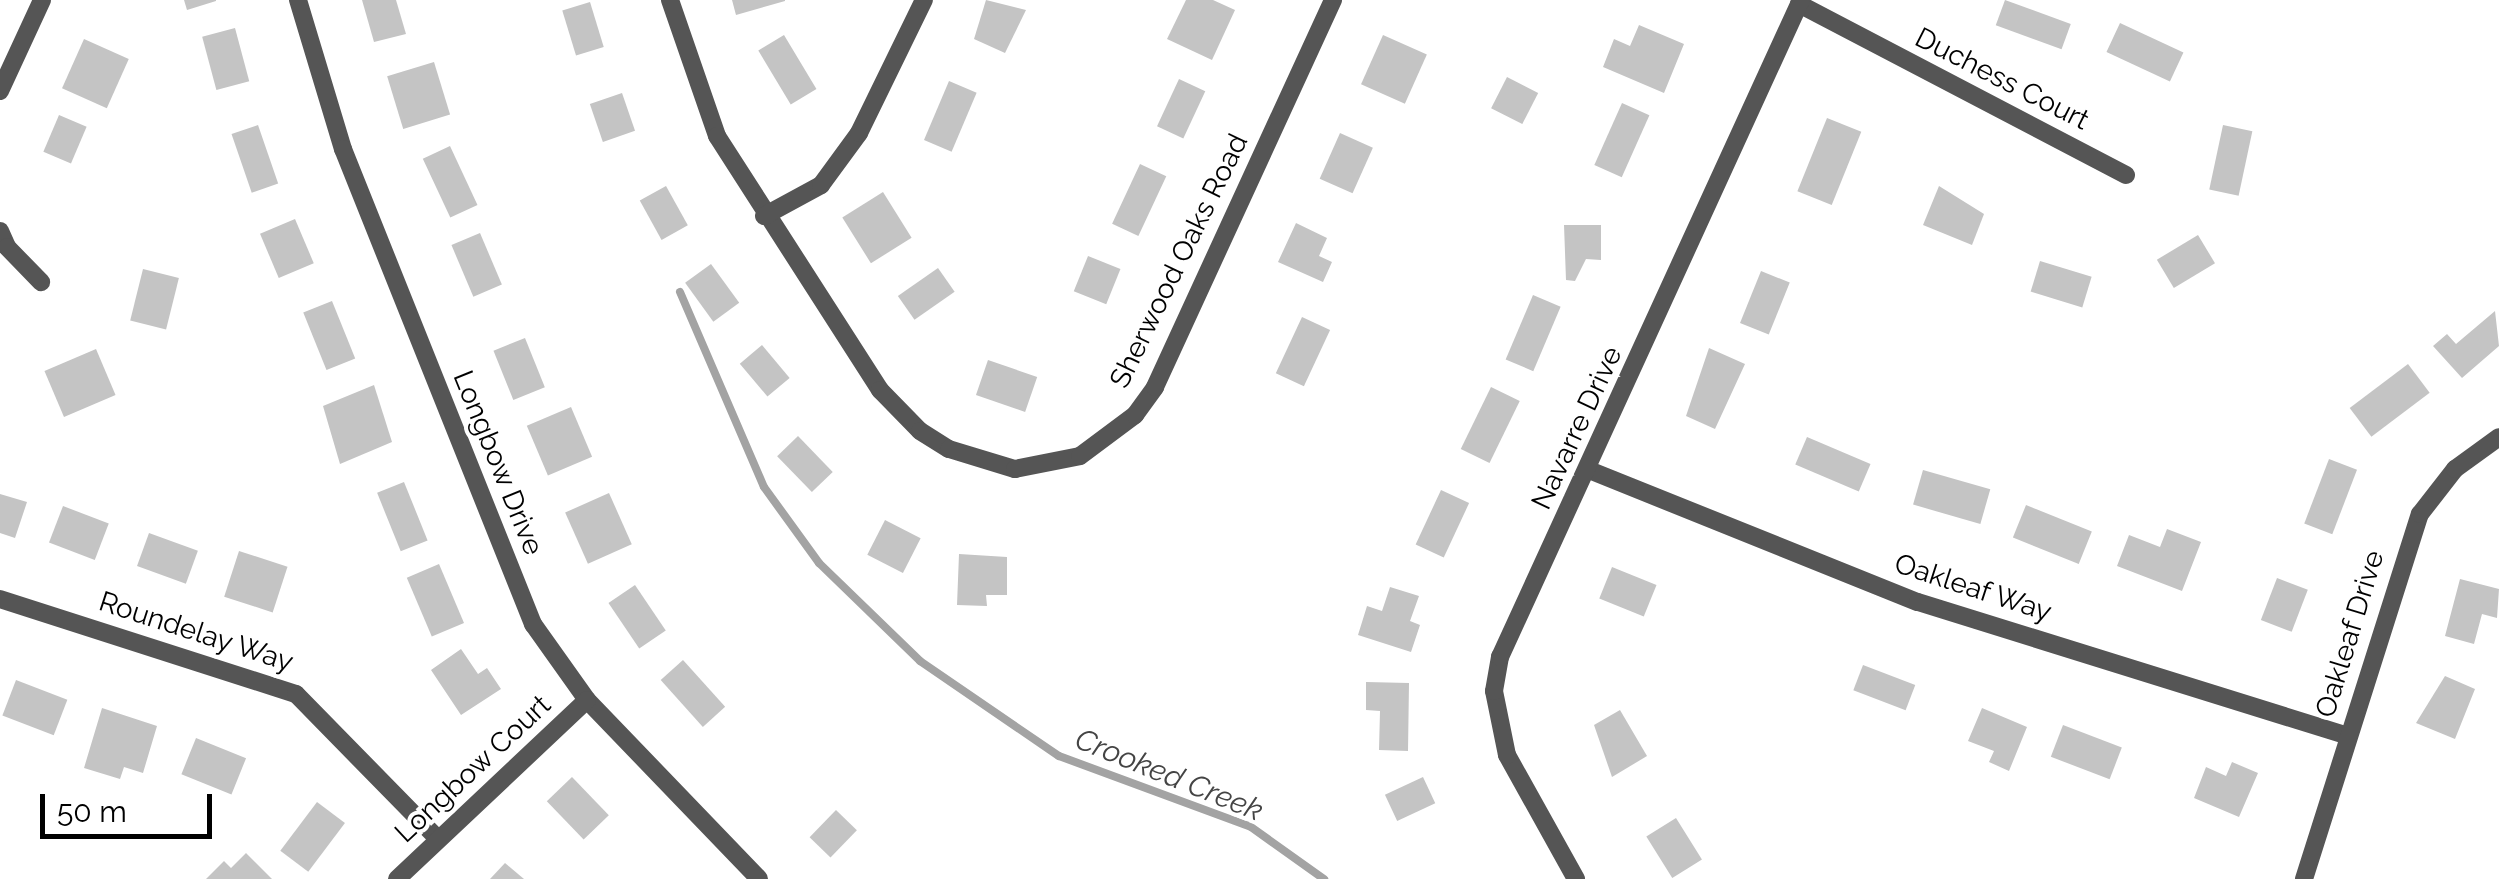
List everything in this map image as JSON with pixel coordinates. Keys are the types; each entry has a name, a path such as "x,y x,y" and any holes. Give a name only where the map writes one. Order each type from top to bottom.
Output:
{"street":[{"path":"0,91 42,0"},
{"name":"Longbow Drive","path":"298,0 344,149 532,624 587,700 758,879"},
{"name":"Sherwood Oaks Road","path":"670,0 717,136 764,216 880,390 920,430 965,456 1015,469 1080,456 1135,415 1155,386 1333,0"},
{"path":"764,216 820,184 860,133 924,0"},
{"name":"Duchess Court","path":"1800,2 2126,175"},
{"name":"Navarre Drive","path":"1576,879 1507,755 1494,691 1500,657 1590,470 1800,2"},
{"path":"0,231 7,248 42,282"},
{"name":"Oakleaf Drive","path":"2304,879 2420,514 2454,470 2499,437"},
{"name":"Oakleaf Way","path":"1590,470 1918,602 2347,736"},
{"name":"Roundelay Way","path":"0,600 226,666 296,694 437,838"},
{"name":"Longbow Court","path":"397,879 587,700"}],"building":[{"path":"184,0 216,0 216,1 187,10"},
{"path":"362,0 396,0 406,34 374,42"},
{"path":"732,0 785,0 785,1 736,15"},
{"path":"986,0 1026,10 1005,53 974,39"},
{"path":"1186,0 1213,0 1235,10 1212,60 1167,39"},
{"path":"2005,0 2071,24 2062,49 1996,25"},
{"path":"590,2 604,47 576,55 562,10"},
{"path":"2120,23 2183,53 2170,82 2106,52"},
{"path":"1639,25 1684,44 1664,93 1603,67 1614,39 1630,46"},
{"path":"235,28 249,81 216,90 202,37"},
{"path":"784,35 816,89 791,104 758,50"},
{"path":"1383,35 1427,55 1405,104 1361,84"},
{"path":"84,39 129,59 107,108 62,88"},
{"path":"434,62 450,115 403,129 387,76"},
{"path":"1507,77 1538,93 1522,124 1491,108"},
{"path":"1179,79 1205,91 1183,138 1157,126"},
{"path":"949,81 977,93 952,152 924,140"},
{"path":"622,93 635,131 603,142 590,104"},
{"path":"1622,103 1649,115 1622,177 1594,165"},
{"path":"59,115 87,127 71,164 43,152"},
{"path":"1827,118 1861,132 1832,205 1797,191"},
{"path":"258,125 278,184 252,193 232,134"},
{"path":"2223,125 2252,131 2239,196 2209,190"},
{"path":"1340,133 1373,148 1353,193 1320,179"},
{"path":"450,146 477,205 450,218 423,159"},
{"path":"1140,164 1166,176 1138,236 1112,224"},
{"path":"666,186 688,225 662,240 640,201"},
{"path":"1939,186 1984,214 1972,245 1923,225"},
{"path":"883,192 912,238 871,263 842,217"},
{"path":"295,219 314,263 279,278 260,234"},
{"path":"1296,223 1327,238 1319,256 1332,262 1323,282 1278,262"},
{"path":"1564,225 1601,225 1601,260 1586,259 1575,281 1566,280"},
{"path":"480,233 502,285 473,297 451,245"},
{"path":"2198,235 2215,263 2174,288 2157,260"},
{"path":"1088,256 1120,269 1106,304 1074,291"},
{"path":"2040,261 2092,277 2082,307 2031,292"},
{"path":"711,264 739,303 713,322 685,283"},
{"path":"938,268 955,292 914,320 898,296"},
{"path":"143,269 179,278 166,329 130,320"},
{"path":"1761,271 1790,283 1769,335 1740,323"},
{"path":"1533,295 1561,307 1533,371 1506,359"},
{"path":"332,301 355,358 326,370 303,313"},
{"path":"2495,311 2499,346 2462,378 2433,346 2447,334 2456,344"},
{"path":"1302,317 1330,330 1304,386 1276,373"},
{"path":"525,338 545,387 513,400 493,351"},
{"path":"762,345 790,378 767,397 740,364"},
{"path":"1709,348 1745,364 1715,429 1686,416"},
{"path":"96,349 116,395 64,417 44,371"},
{"path":"988,360 1037,377 1025,412 976,395"},
{"path":"2408,364 2430,393 2371,437 2350,408"},
{"path":"374,385 392,442 340,464 323,406"},
{"path":"1491,387 1520,401 1490,463 1461,449"},
{"path":"571,407 592,457 548,475 527,426"},
{"path":"798,436 833,472 812,492 777,456"},
{"path":"1807,437 1871,464 1859,492 1795,465"},
{"path":"2329,459 2357,470 2332,534 2304,523"},
{"path":"1923,470 1990,489 1980,524 1913,505"},
{"path":"404,482 428,540 401,551 377,493"},
{"path":"1441,490 1469,503 1444,557 1416,544"},
{"path":"609,493 632,544 588,564 565,513"},
{"path":"0,494 27,502 15,538 0,533"},
{"path":"2026,505 2092,532 2079,564 2013,537"},
{"path":"63,506 109,524 95,560 49,542"},
{"path":"885,520 921,538 903,573 867,555"},
{"path":"2167,529 2201,542 2182,591 2117,566 2129,535 2160,547"},
{"path":"149,533 198,551 186,584 137,566"},
{"path":"239,551 288,567 273,612 224,597"},
{"path":"959,554 1007,557 1007,595 986,595 987,606 957,605"},
{"path":"439,564 464,623 432,637 407,578"},
{"path":"1612,567 1657,585 1644,617 1599,599"},
{"path":"2277,578 2308,590 2292,632 2261,620"},
{"path":"2460,579 2499,589 2497,618 2482,614 2474,644 2445,636"},
{"path":"635,585 666,631 639,648 608,603"},
{"path":"1390,587 1419,596 1410,621 1420,625 1411,652 1358,635 1367,606 1382,611"},
{"path":"461,649 478,674 487,668 501,689 461,715 431,670"},
{"path":"683,660 725,707 703,727 661,680"},
{"path":"1863,665 1915,685 1906,710 1853,690"},
{"path":"2445,676 2475,689 2455,739 2416,723"},
{"path":"16,680 67,700 54,735 2,715"},
{"path":"1366,682 1409,683 1408,751 1379,750 1380,711 1366,710"},
{"path":"102,708 157,726 143,773 124,767 120,779 84,768"},
{"path":"1982,708 2027,727 2009,771 1989,762 1994,751 1968,741"},
{"path":"1620,710 1647,756 1612,777 1594,725"},
{"path":"2063,725 2122,748 2110,779 2051,757"},
{"path":"196,738 246,758 231,794 181,774"},
{"path":"2232,762 2258,773 2239,817 2194,798 2206,767 2226,776"},
{"path":"572,777 609,815 584,839 547,801"},
{"path":"1423,777 1435,803 1397,821 1385,795"},
{"path":"317,802 345,823 308,872 280,851"},
{"path":"836,810 857,830 830,857 810,837"},
{"path":"1676,818 1702,860 1672,878 1646,837"},
{"path":"246,853 272,879 206,879 224,861 231,868"},
{"path":"505,863 524,879 490,879"}],"waterway":[{"name":"Crooked Creek","path":"680,292 764,487 819,563 920,661 1059,756 1251,827 1324,879"}]}
